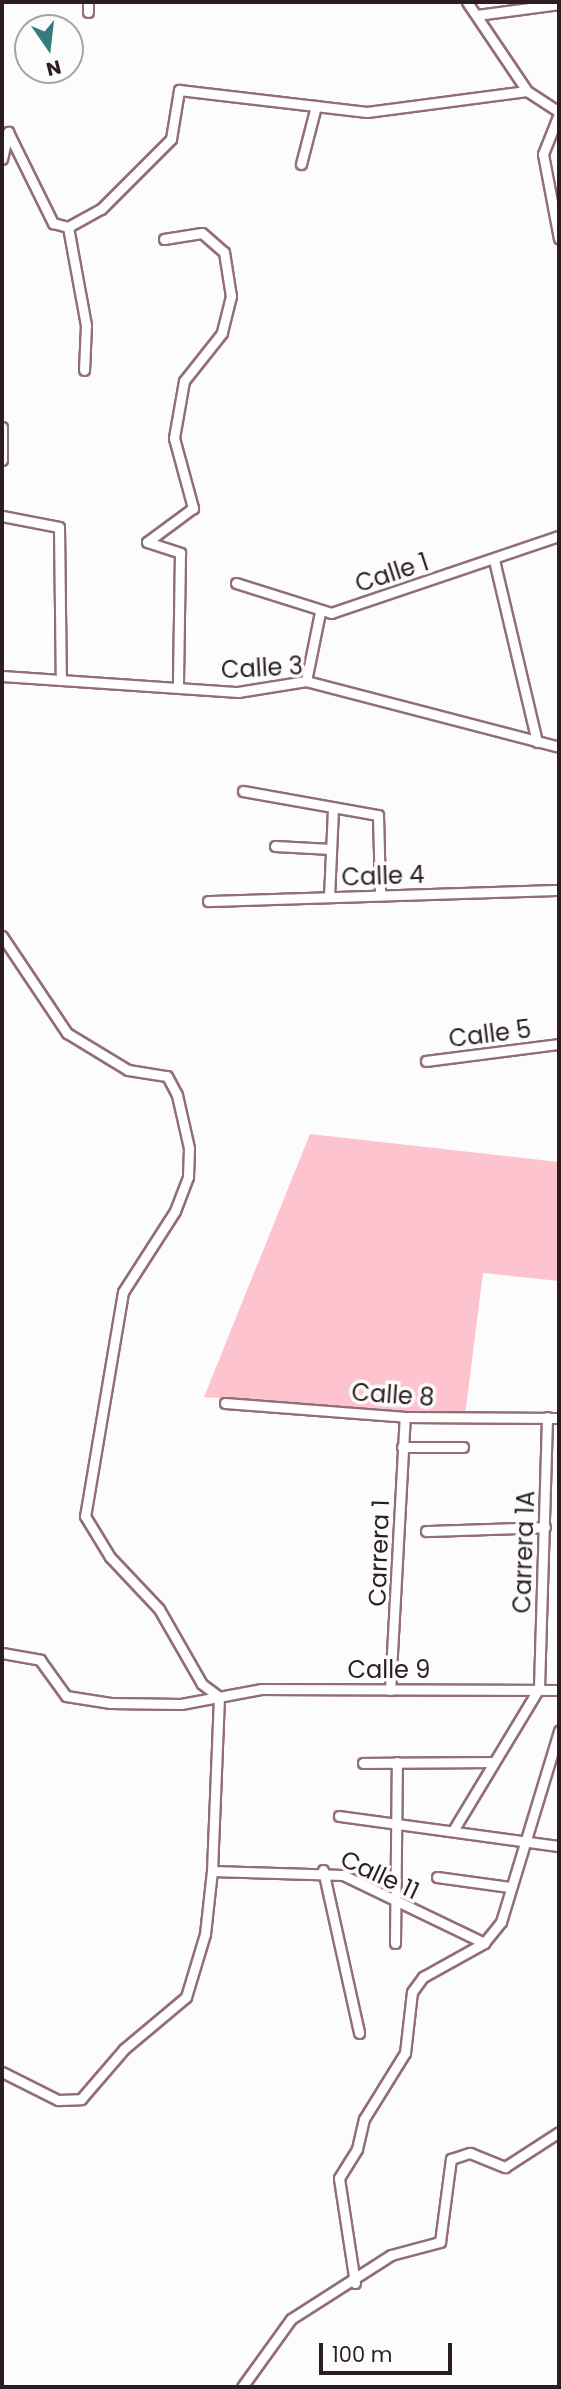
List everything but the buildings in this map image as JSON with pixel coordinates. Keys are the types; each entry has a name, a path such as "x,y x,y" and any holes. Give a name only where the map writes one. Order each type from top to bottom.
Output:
{"street":[{"path":"467,2 527,90 559,113 543,154 559,239"},
{"path":"477,15 559,4"},
{"path":"2,159 8,132 53,223 68,227 102,209 171,139 179,90 367,112 527,90"},
{"path":"301,164 316,106"},
{"path":"68,227 86,324 84,370"},
{"path":"164,239 202,233 224,253 231,296 222,333 182,392 174,438 193,508 147,542 180,553 178,687"},
{"path":"2,427 2,460"},
{"path":"2,516 59,527 61,680"},
{"name":"Calle 1","path":"320,612 494,559 559,536"},
{"path":"494,559 537,742"},
{"path":"236,583 320,612 306,681"},
{"name":"Calle 3","path":"2,676 238,692 306,681 559,747"},
{"path":"243,791 378,815 380,894"},
{"path":"330,897 333,808"},
{"path":"275,846 331,849"},
{"name":"Calle 4","path":"208,901 559,890"},
{"path":"2,936 66,1033 128,1070 167,1076 177,1095 189,1149 188,1177 175,1211 123,1292 85,1516 88,1528 159,1609 202,1684 219,1698 212,1871 193,1983 179,2007 124,2049 81,2099 58,2100 2,2072"},
{"name":"Calle 5","path":"426,1061 559,1044"},
{"name":"Calle 8","path":"225,1403 405,1418 559,1418"},
{"name":"Carrera 1","path":"390,1690 405,1418"},
{"name":"Carrera 1A","path":"539,1688 547,1418"},
{"path":"402,1447 463,1447"},
{"path":"426,1531 545,1527"},
{"name":"Calle 9","path":"2,1653 40,1660 58,1689 76,1700 146,1706 219,1698 261,1689 559,1690"},
{"path":"454,1829 491,1762 539,1688"},
{"path":"355,2283 340,2178 357,2149 363,2119 405,2053 412,1992 423,1977 484,1943 501,1922 522,1840 559,1731"},
{"path":"395,1943 397,1762"},
{"path":"363,1763 491,1762"},
{"path":"339,1816 398,1821 559,1846"},
{"path":"323,1870 359,2033"},
{"name":"Calle 11","path":"212,1871 323,1870 394,1905 484,1943"},
{"path":"437,1877 509,1887"},
{"path":"242,2387 281,2327 355,2283 391,2255 440,2242 452,2159 470,2153 505,2167 559,2132"}],"shaded area":[{"path":"310,1134 559,1162 559,1281 483,1273 465,1415 204,1397"}]}
